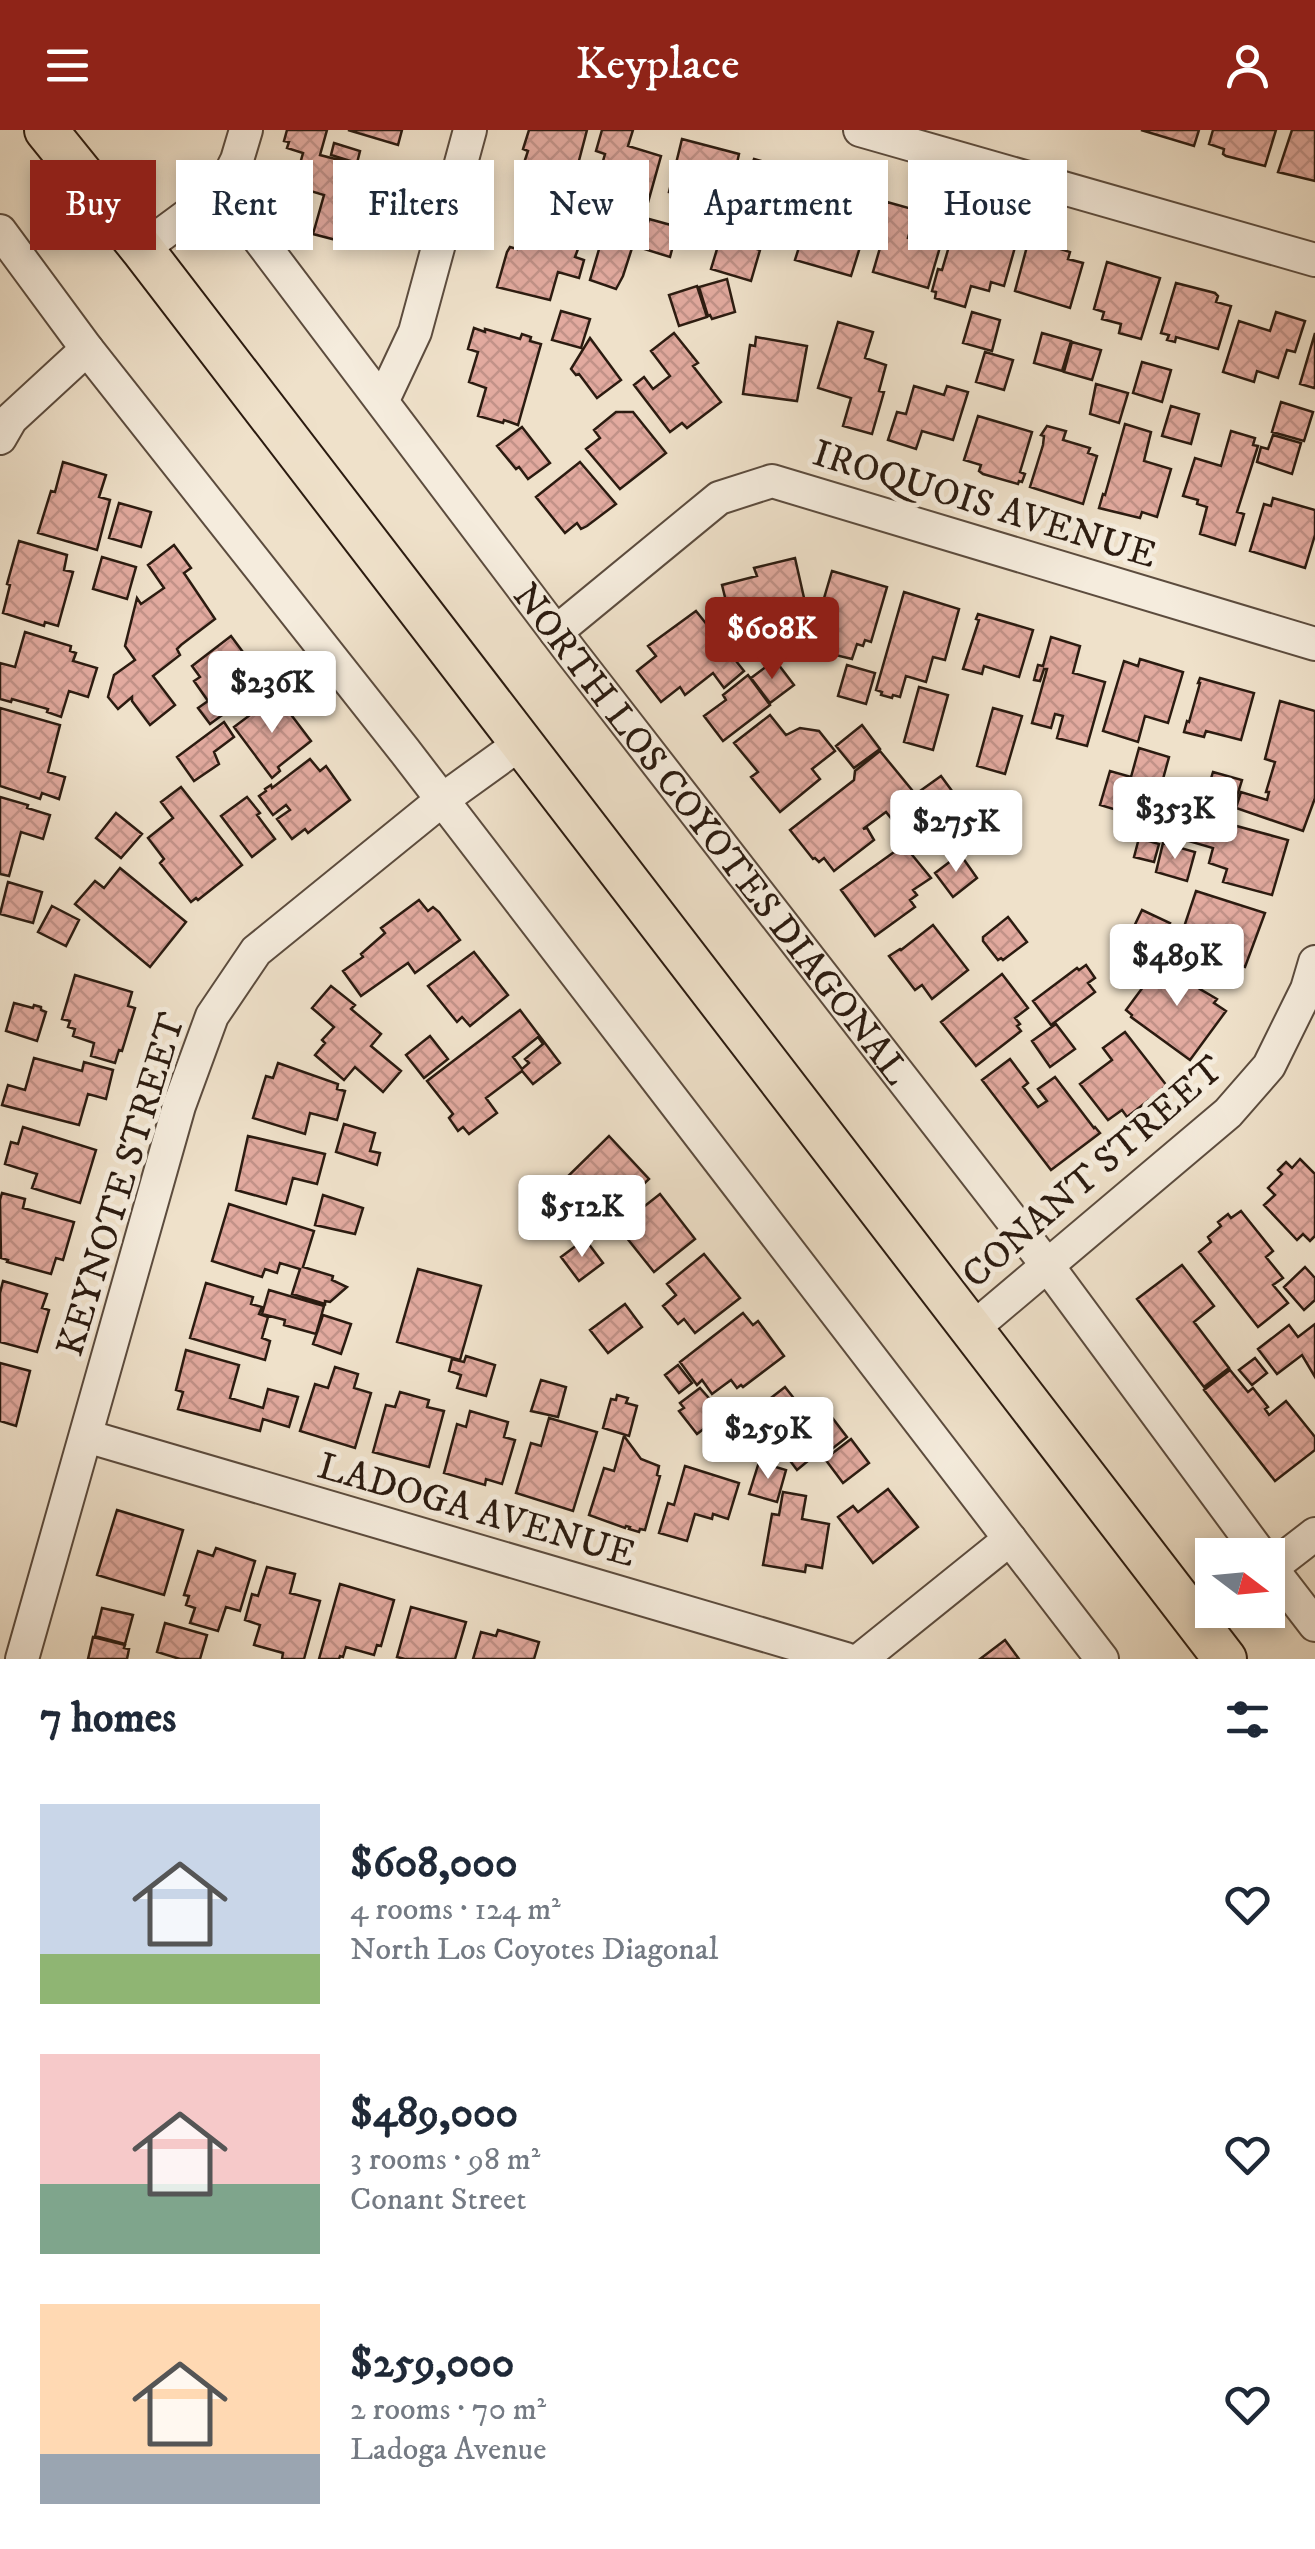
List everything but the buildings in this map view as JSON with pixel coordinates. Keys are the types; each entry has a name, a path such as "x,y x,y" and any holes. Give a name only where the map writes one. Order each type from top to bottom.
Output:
{"main road":[{"path":"46,130 70,160"},
{"path":"142,250 1225,1659"}],"street":[{"path":"237,160 246,130"},
{"path":"383,400 415,332 470,130"},
{"path":"860,130 1315,260"},
{"path":"0,231 87,349 442,800 1102,1659"},
{"name":"NORTH LOS COYOTES DIAGONAL","path":"268,250 556,632 1047,1265 1249,1538"},
{"path":"0,438 11,419 87,349"},
{"name":"IROQUOIS AVENUE","path":"556,632 719,498 772,481 1315,644"},
{"name":"KEYNOTE STREET","path":"22,1659 179,1106 212,1016 256,951 442,800 521,744"},
{"name":"CONANT STREET","path":"971,1330 1228,1113 1270,1066 1307,989 1315,962"},
{"name":"LADOGA AVENUE","path":"86,1436 846,1659"},
{"path":"1285,1552 1315,1534"},
{"path":"861,1659 1010,1539"},
{"name":"NORTH LOS COYOTES DIAGONAL","path":"1285,1585 1315,1624"}]}
